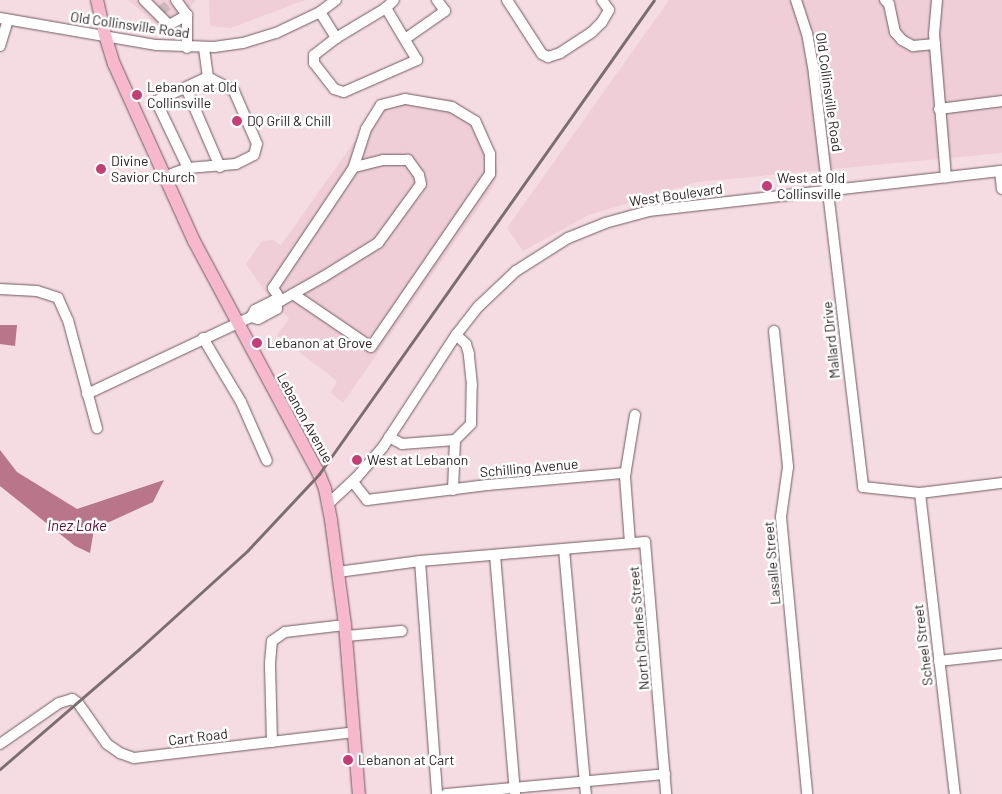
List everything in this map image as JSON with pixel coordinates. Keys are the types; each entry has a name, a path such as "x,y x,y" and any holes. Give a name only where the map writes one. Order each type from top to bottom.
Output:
{"main road":[{"name":"Lebanon Avenue","path":"97,0 104,36 164,177 236,323 319,474 328,504 346,630 359,794"}],"street":[{"path":"145,0 169,25 187,14"},
{"name":"Old Collinsville Road","path":"4,19 187,48 243,43 276,33 320,12 336,0"},
{"path":"386,8 418,60 344,92 334,89 314,63 314,55 336,38 386,8 394,0"},
{"path":"405,39 445,11 437,0"},
{"path":"507,0 542,54 548,57 560,53 592,32 602,22 609,10 602,0"},
{"name":"Old Collinsville Road","path":"796,0 811,53 828,190"},
{"path":"885,0 889,4 895,32 902,40 913,46 935,44"},
{"path":"937,0 935,44 946,177"},
{"path":"172,1 187,14 187,48"},
{"path":"320,12 336,38"},
{"path":"0,46 4,19"},
{"path":"204,47 208,77"},
{"path":"188,168 156,101 208,77"},
{"path":"164,177 188,168 220,167 236,164 254,155 257,144 234,91 208,77"},
{"path":"186,88 220,167"},
{"path":"86,394 236,323 251,317 258,319 277,310 279,302 273,288 354,167 366,129 381,105 405,99 452,107 474,120 490,154 490,174 370,347 293,294"},
{"path":"939,109 1002,101"},
{"path":"279,302 378,243 421,184 419,175 408,160 383,160 354,167"},
{"path":"1001,171 1002,189"},
{"name":"West Boulevard","path":"328,504 353,482 389,437 456,335 484,300 516,271 553,246 597,225 630,215 659,210 1001,171"},
{"name":"Mallard Drive","path":"828,190 863,487 920,493"},
{"path":"0,289 37,291 58,298 68,320 86,394 97,428"},
{"name":"Lasalle Street","path":"774,331 788,467 781,516 807,794"},
{"path":"389,437 402,444 455,440 471,424 472,385 470,354 466,344 456,335"},
{"path":"203,338 241,402 267,461"},
{"path":"338,572 420,561 630,542 625,476 635,415"},
{"path":"453,490 455,440"},
{"name":"Schilling Avenue","path":"353,482 367,500 615,474 625,474 625,476"},
{"path":"920,493 1002,483"},
{"name":"Scheel Street","path":"920,493 955,794"},
{"name":"North Charles Street","path":"630,542 645,542 666,794"},
{"path":"564,548 586,794"},
{"path":"494,555 515,791"},
{"path":"420,561 436,794"},
{"path":"272,742 270,663 272,641 285,632 402,631"},
{"path":"939,661 1002,654"},
{"name":"Cart Road","path":"0,744 59,703 72,699 78,703 107,744 120,753 134,758 354,732"},
{"path":"446,794 515,791 585,781 665,774"}],"shaded area":[{"path":"128,0 196,0 171,29 156,24"},
{"path":"209,0 305,0 231,28 210,26"},
{"path":"669,0 1002,0 1002,153 697,182 589,215 523,251 507,228"},
{"path":"415,95 452,100 479,119 494,152 498,172 493,187 343,403 331,393 337,381 277,335 289,319 266,293 246,264 262,241 273,240 281,245 383,101"}],"water":[{"path":"0,325 17,325 15,346 0,344"},
{"name":"Inez Lake","path":"0,450 17,472 77,509 164,480 153,502 94,529 90,553 75,546 0,486"}],"tunnel":[{"path":"160,12 169,4"}],"railway":[{"path":"0,769 139,649 248,550 319,474 654,0"}],"place":[{"name":"Lebanon at Old Collinsville","path":"137,95"},
{"name":"DQ Grill & Chill","path":"237,121"},
{"name":"Divine Savior Church","path":"101,169"},
{"name":"West at Old Collinsville","path":"767,186"},
{"name":"Lebanon at Grove","path":"257,343"},
{"name":"West at Lebanon","path":"357,460"},
{"name":"Lebanon at Cart","path":"348,760"}]}
